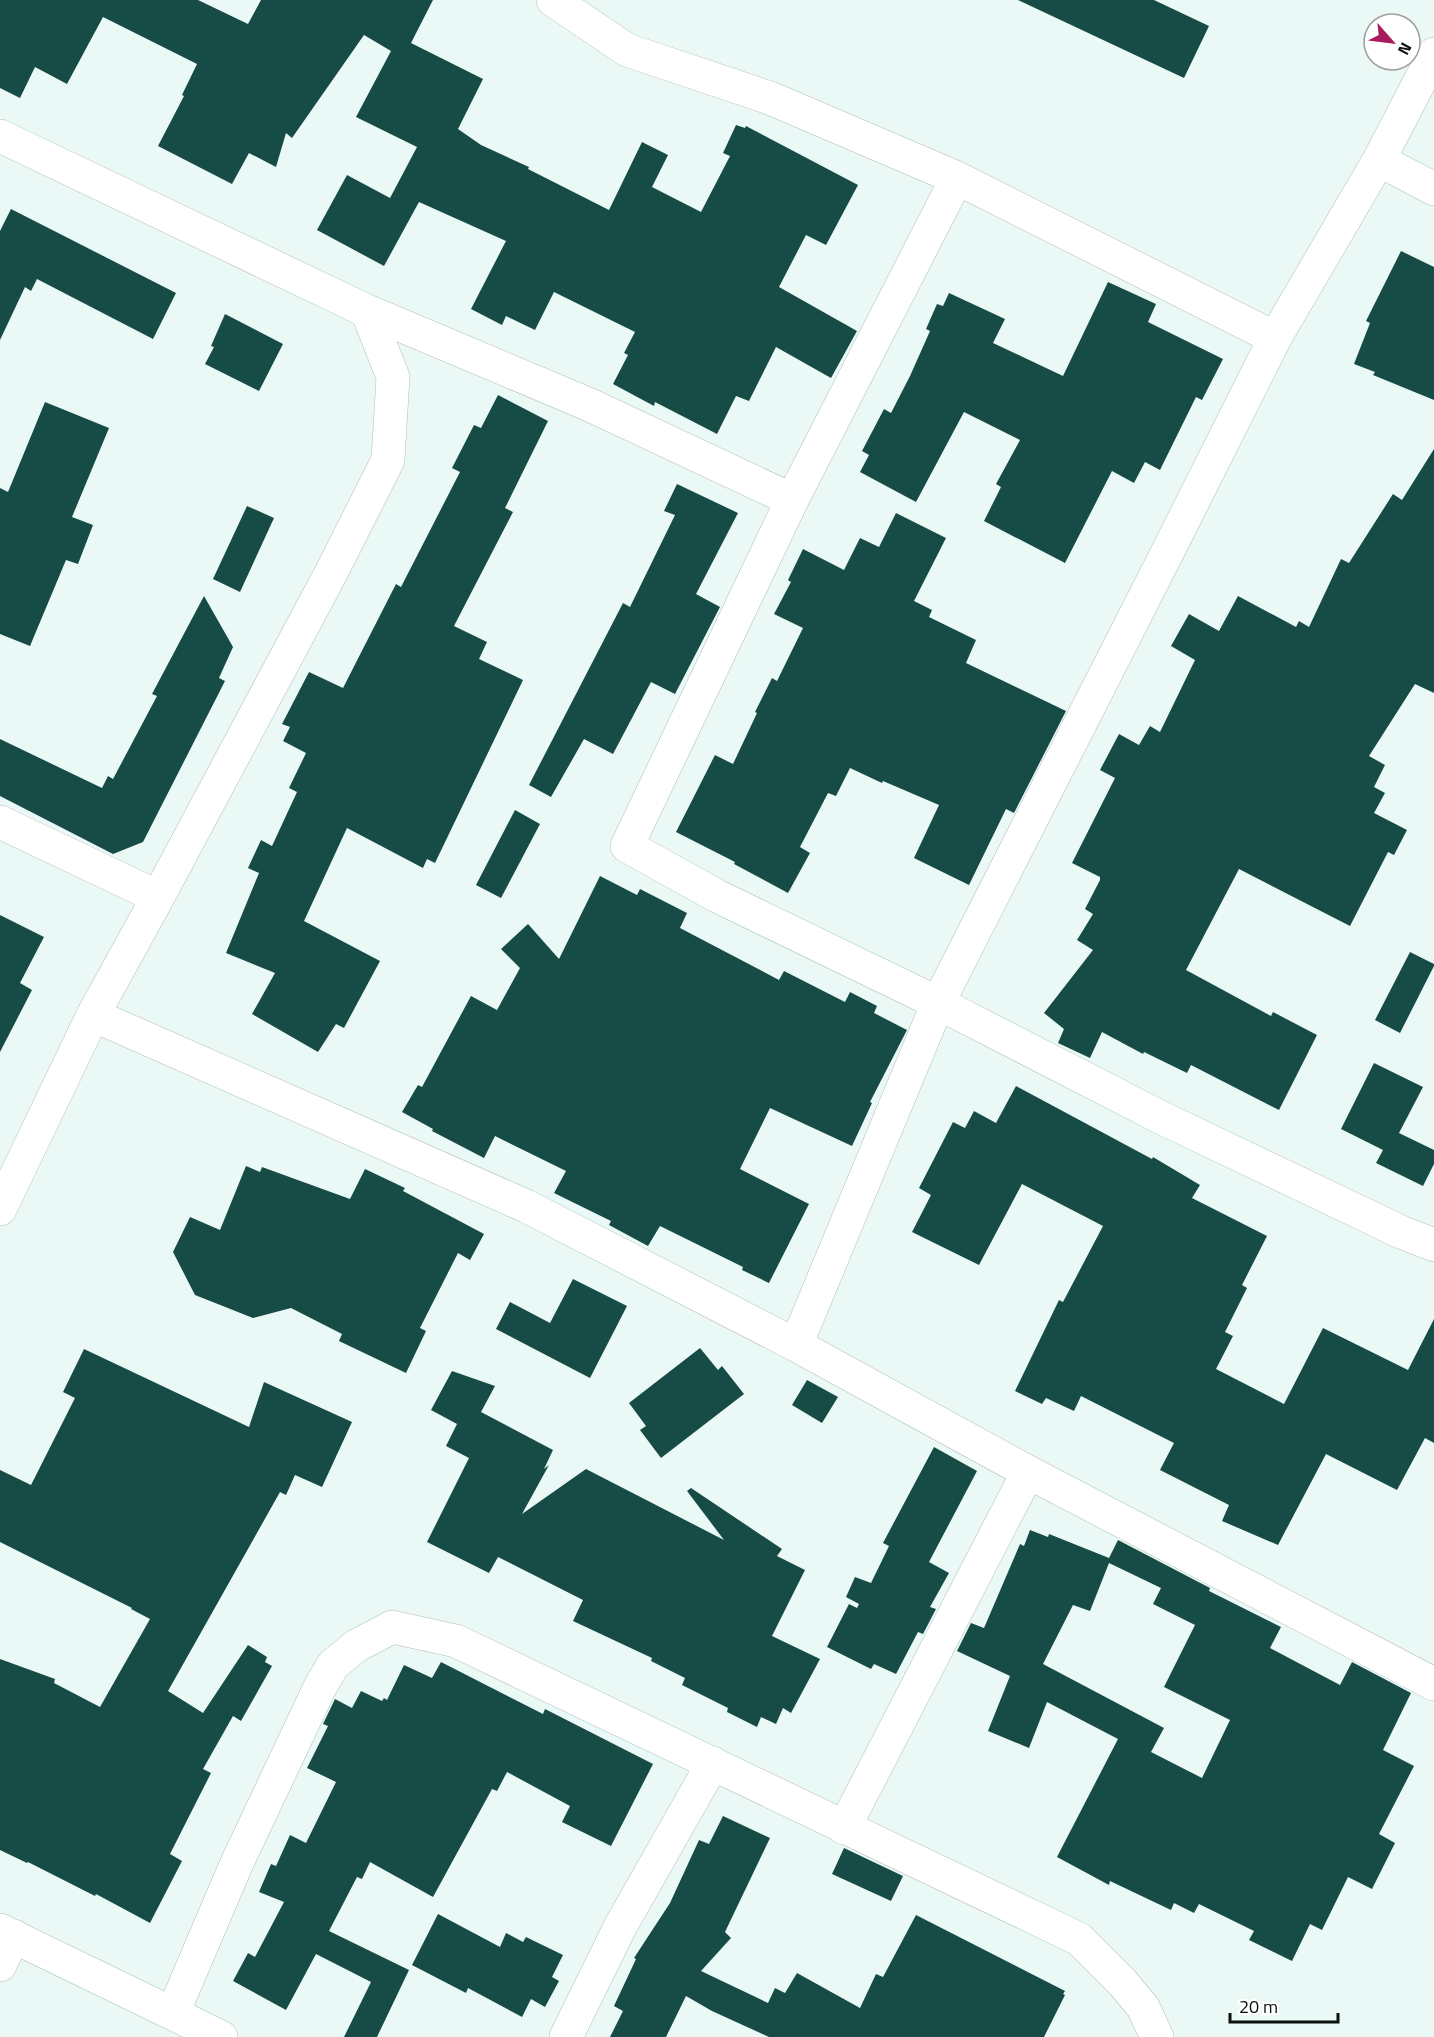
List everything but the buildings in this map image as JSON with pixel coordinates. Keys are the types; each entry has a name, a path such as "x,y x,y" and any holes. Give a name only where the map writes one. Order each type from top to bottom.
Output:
{"street":[{"path":"553,0 627,50 770,98 957,178 1275,338"},
{"path":"796,1345 938,1003 1275,338 1379,160 1434,54"},
{"path":"0,136 367,311 590,405 792,500"},
{"path":"1379,160 1434,189"},
{"path":"957,178 792,500 627,846 717,896 938,1003 1162,1118 1401,1232 1434,1245"},
{"path":"0,1209 93,1015 331,573 388,460 393,377 367,311"},
{"path":"0,822 158,897"},
{"path":"93,1015 526,1206 796,1345 1028,1472 1434,1684"},
{"path":"844,1828 1028,1472"},
{"path":"173,2013 236,1865 328,1672 356,1646 392,1627 456,1641 1079,1939 1122,1982 1143,2007 1157,2037"},
{"path":"566,2037 620,1927 713,1763"},
{"path":"0,1965 7,1933 220,2037"}]}
